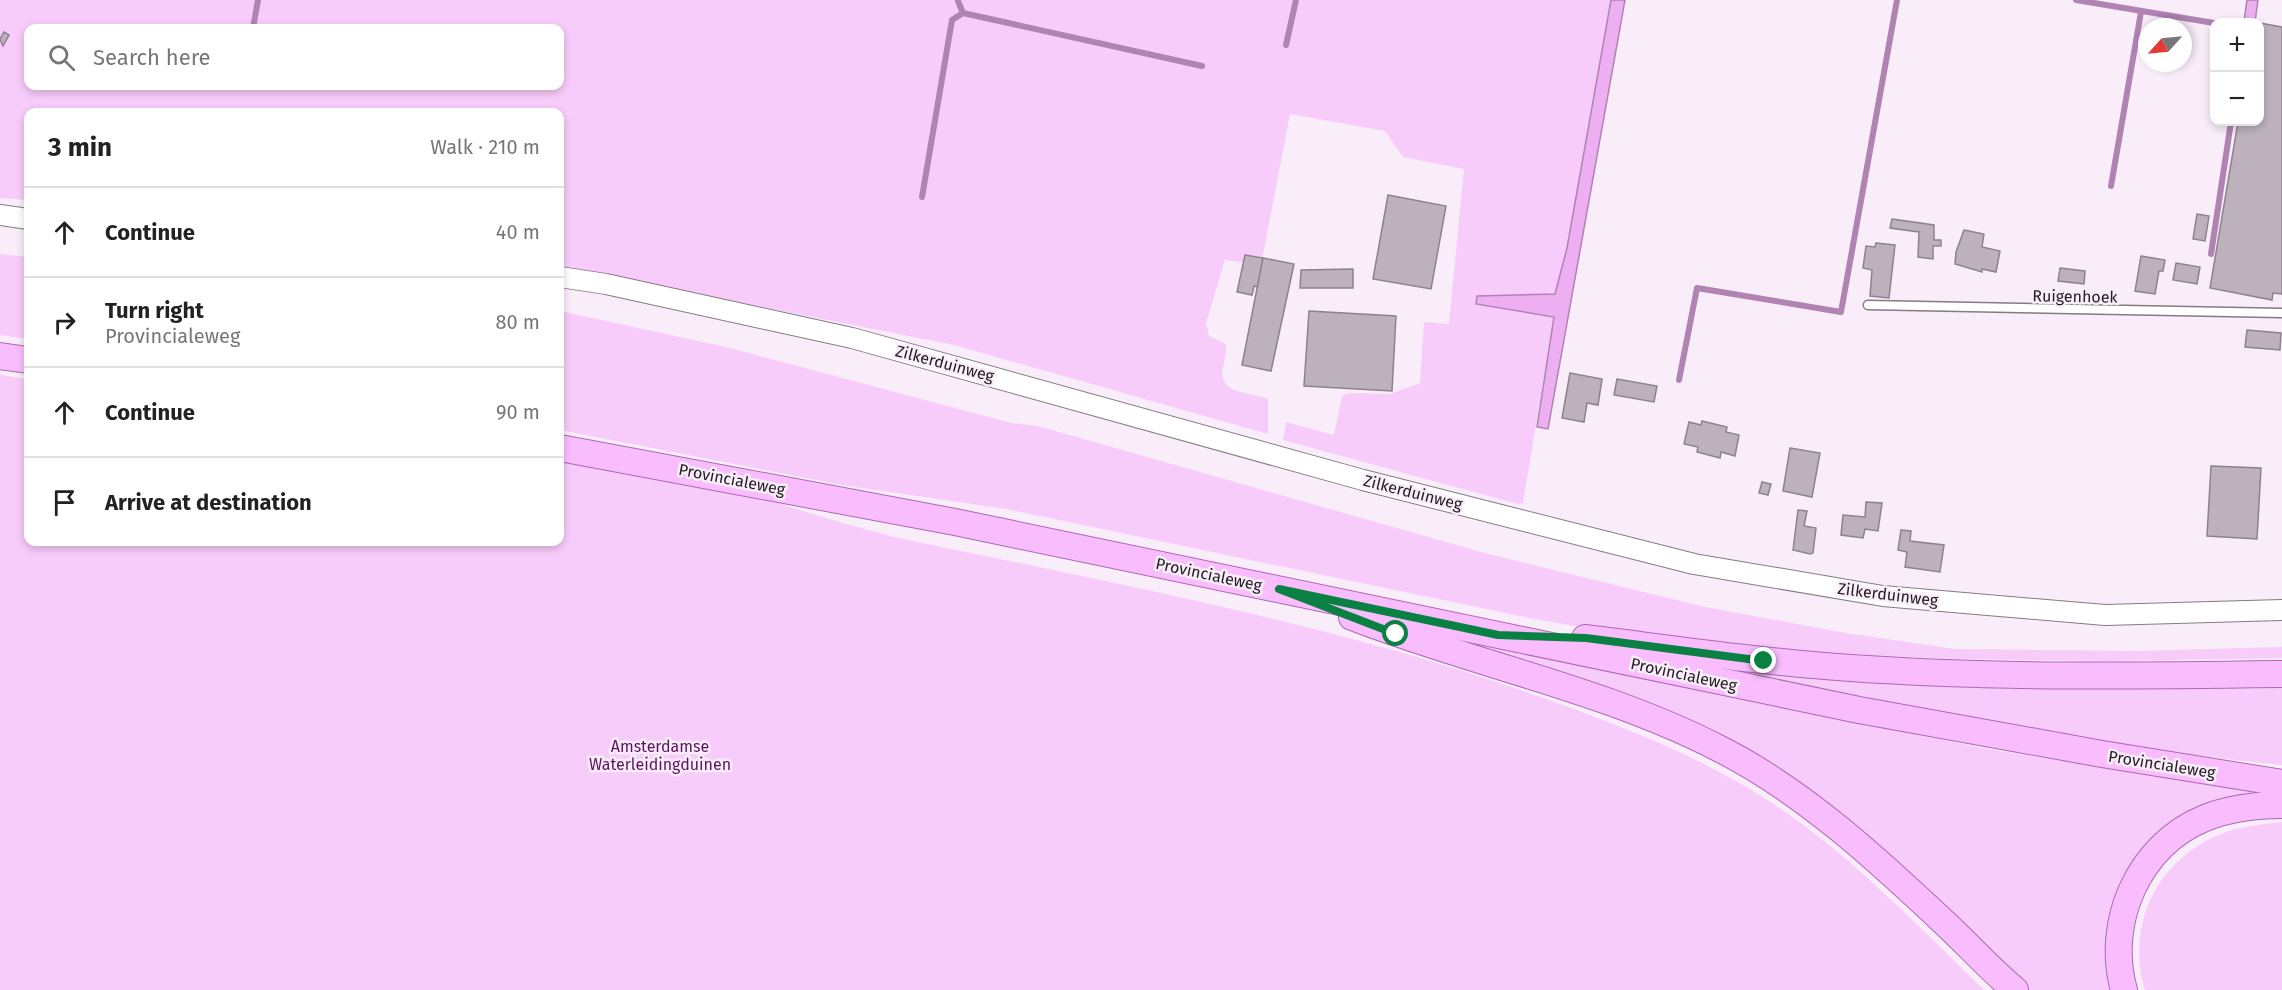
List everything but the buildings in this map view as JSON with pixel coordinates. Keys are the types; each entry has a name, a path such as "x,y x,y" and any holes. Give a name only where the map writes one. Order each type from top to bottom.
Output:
{"main road":[{"path":"0,356 24,359"},
{"name":"Provincialeweg","path":"564,449 944,520 1980,733 2282,783"},
{"path":"1279,589 1396,634 1649,717 1721,749 1785,789 1848,836 2015,990"},
{"path":"1498,635 1586,638 1764,661 1941,674 2282,674"},
{"path":"2124,990 2117,956 2118,937 2131,889 2146,865 2171,838 2204,819 2231,810 2282,805"}],"street":[{"path":"0,215 24,218"},
{"name":"Zilkerduinweg","path":"564,278 606,284 852,338 1363,480 1694,564 1883,596 2105,615 2282,610"}],"lane":[{"name":"Ruigenhoek","path":"1868,305 2282,313"}],"green space":[{"path":"0,0 1611,0 1567,248 1555,295 1477,297 1477,304 1554,317 1523,503 1518,504 1283,440 1286,422 1334,435 1342,396 1348,393 1390,394 1420,383 1424,322 1449,324 1464,169 1403,157 1385,131 1290,114 1261,265 1225,260 1206,323 1209,336 1225,344 1223,377 1225,383 1237,391 1268,399 1268,434 954,345 564,268 564,108 24,108 24,200 0,198"},
{"path":"0,254 24,257 24,338 0,335"},
{"path":"564,312 726,347 1011,423 1038,426 1488,554 1705,607 1846,633 1955,649 2136,651 2282,647 2282,658 2111,661 1955,659 1825,653 1632,636 1529,618 1006,509 842,485 564,431"},
{"name":"Amsterdamse Waterleidingduinen","path":"0,375 24,378 24,546 564,546 564,460 700,482 908,540 1150,591 1311,628 1471,673 1603,720 1711,767 1792,816 1850,862 1905,912 1984,990 0,990"},
{"path":"1427,632 1987,749 2282,795 2257,800 2139,862 2119,990 2024,990 1774,777"},
{"path":"1689,662 2282,679 2282,765 2207,757 1984,721"},
{"path":"2282,822 2282,990 2145,990 2140,966 2143,920 2151,898 2163,879 2178,861 2197,846 2219,835 2242,828"}],"shaded area":[{"path":"1611,0 1625,0 1548,429 1537,427 1554,317 1476,304 1477,296 1555,294 1567,248"},
{"path":"2247,0 2258,0 2256,18 2244,18"}],"waterway":[{"path":"254,24 258,0"},
{"path":"1286,45 1296,0"},
{"path":"1679,380 1697,288 1841,312 1897,0"},
{"path":"2076,0 2210,22"},
{"path":"958,1 963,13"},
{"path":"2111,186 2141,12"},
{"path":"922,197 952,20 963,13 1202,66"},
{"path":"2211,254 2230,126"}],"route":[{"path":"1396,634 1279,589 1498,635 1586,638 1764,661"}]}
